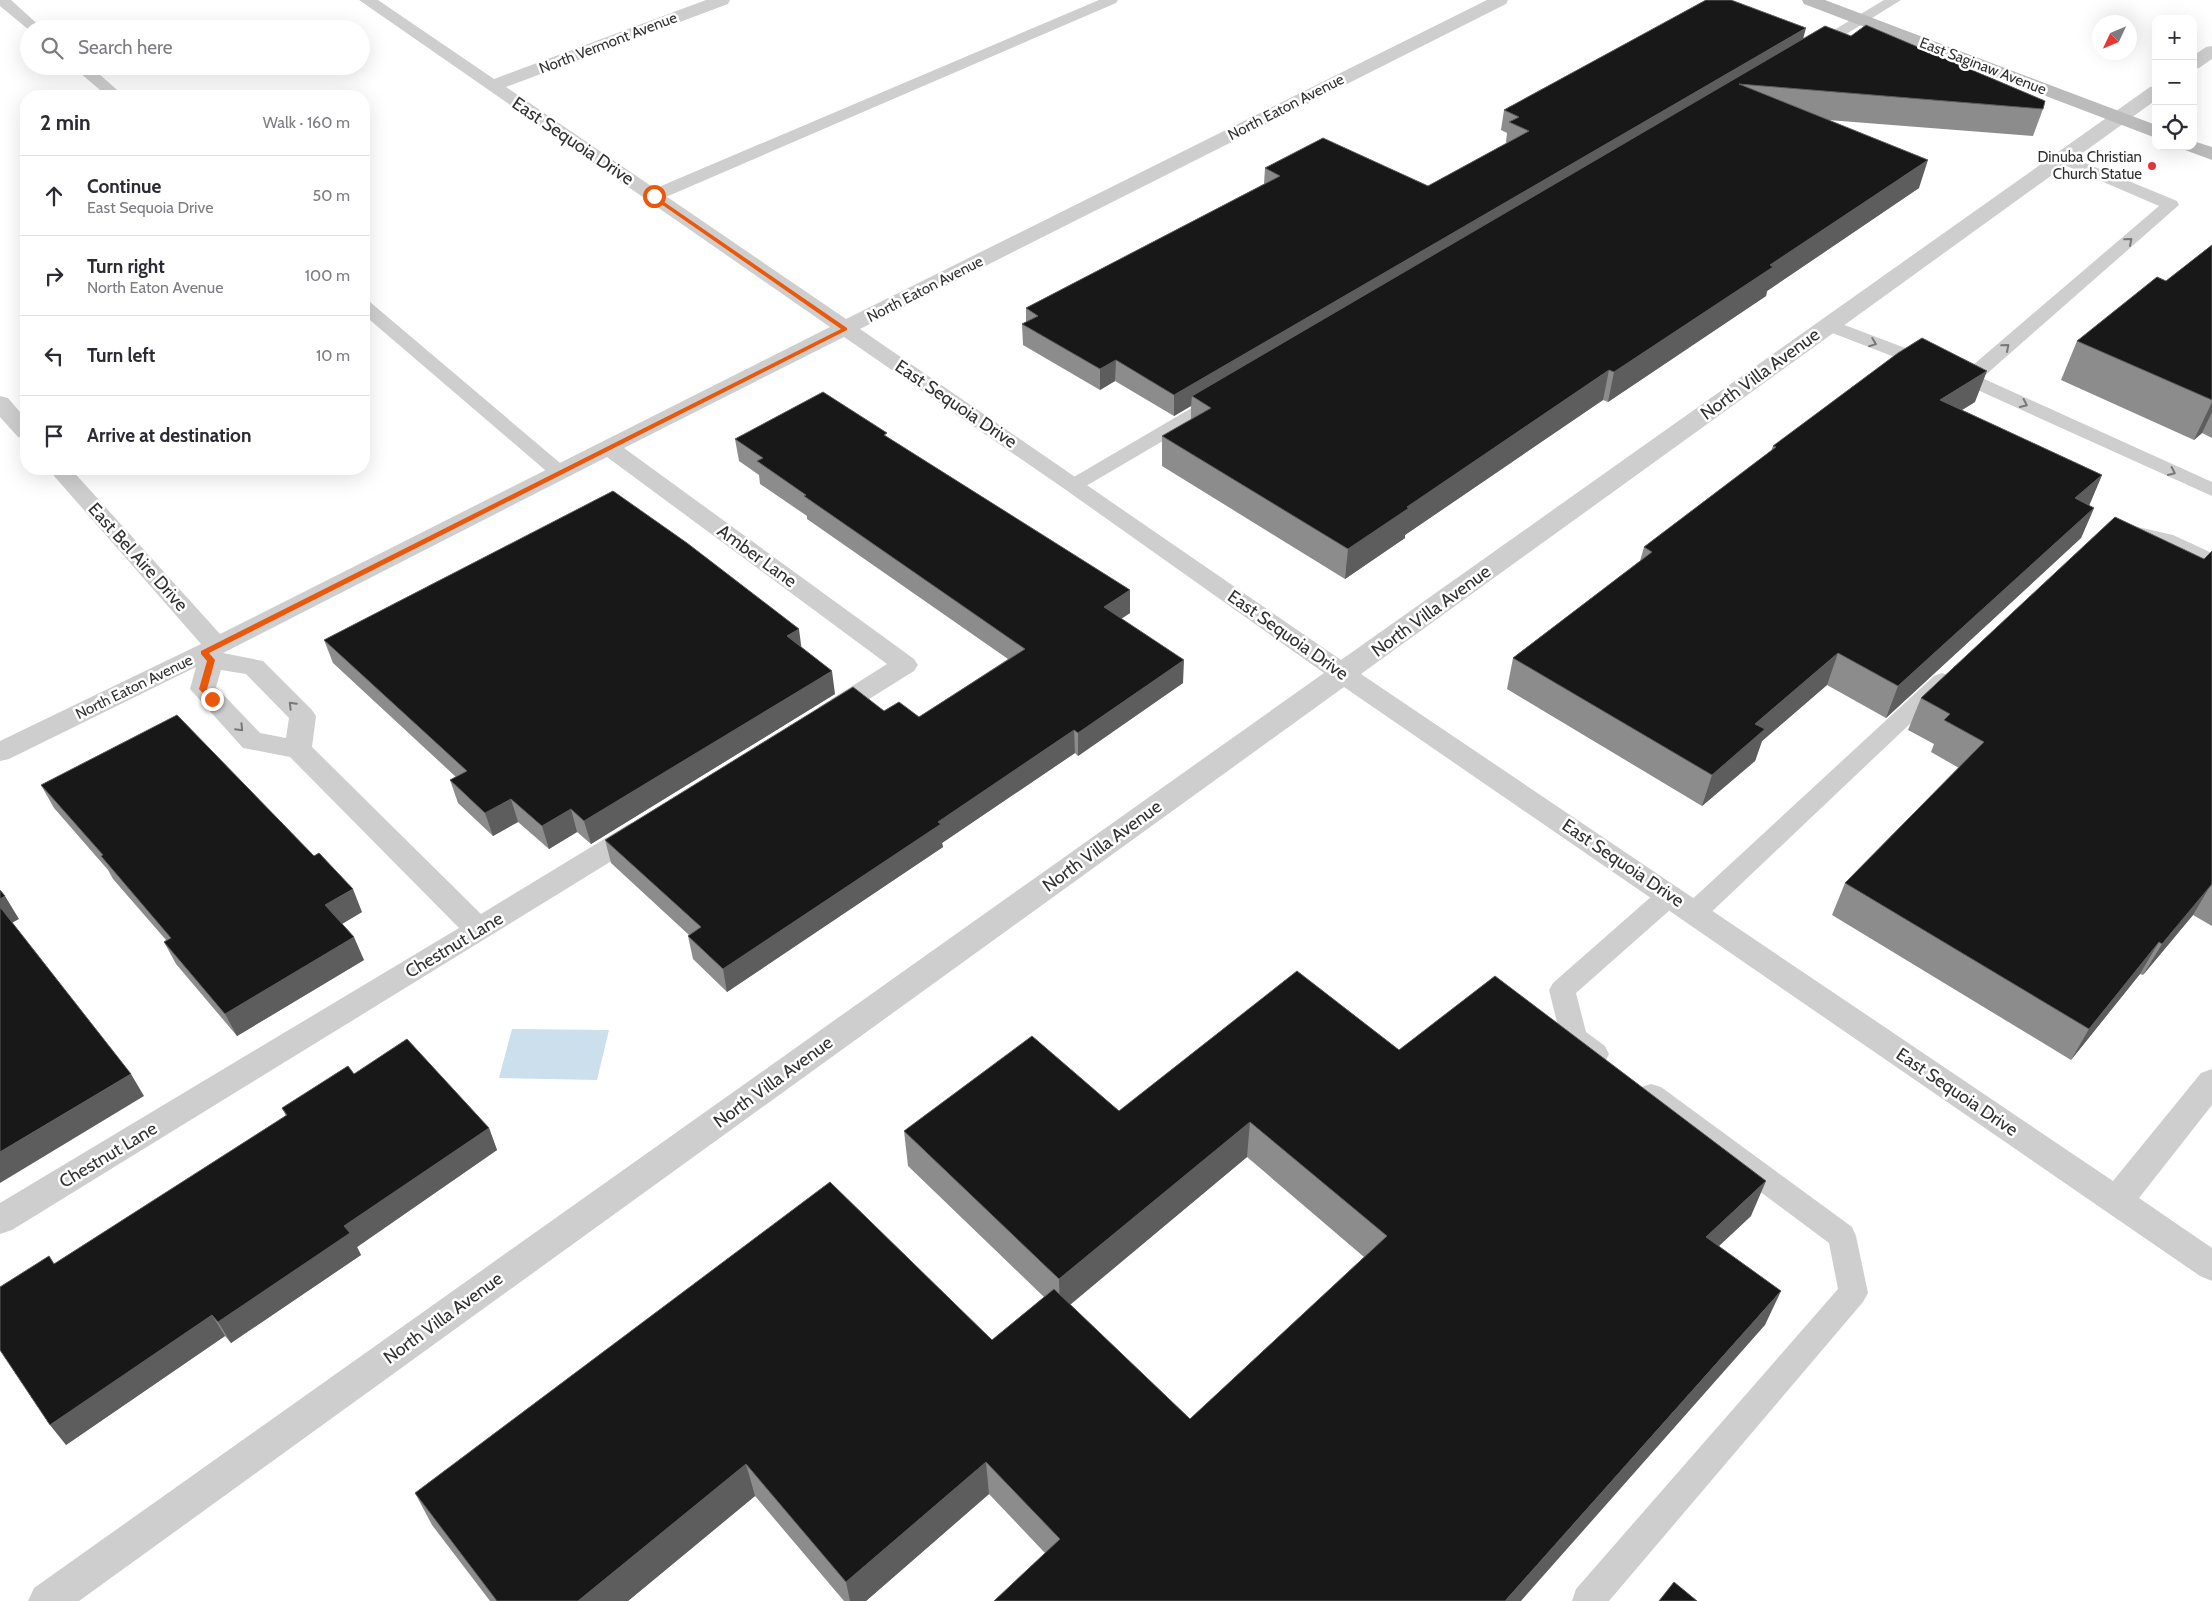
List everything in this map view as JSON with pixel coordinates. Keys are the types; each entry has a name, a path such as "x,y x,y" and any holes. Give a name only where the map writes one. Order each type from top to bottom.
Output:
{"street":[{"name":"East Sequoia Drive","path":"367,0 1074,485 1344,674 2212,1266"},
{"name":"North Vermont Avenue","path":"493,86 722,0"},
{"name":"North Eaton Avenue","path":"0,752 211,653 608,447 1500,0"},
{"name":"East Saginaw Avenue","path":"1810,0 2152,131"},
{"path":"2197,61 2212,51"},
{"name":"North Villa Avenue","path":"47,1601 1344,674 2152,93"},
{"path":"2197,148 2212,154"},
{"path":"0,402 20,425"},
{"name":"Amber Lane","path":"608,447 905,665 805,727"},
{"name":"East Bel Aire Drive","path":"64,475 211,653"},
{"path":"298,749 303,716 254,666 211,653 203,689 252,741 298,749 479,930"},
{"name":"Chestnut Lane","path":"0,1220 479,930 663,816"},
{"path":"2117,1201 2212,1082"}],"lane":[{"path":"2,0 25,20"},
{"path":"654,196 1111,0"},
{"path":"1802,55 1894,0"},
{"path":"91,75 109,90"},
{"path":"1969,379 2171,205 2061,158"},
{"path":"370,311 559,472"},
{"path":"1828,326 1969,379 2212,490"},
{"path":"1074,485 1230,393"},
{"path":"2111,531 2126,530 2166,540 2212,561"},
{"path":"1695,912 1958,667"},
{"path":"1588,1601 1853,1293 1842,1236 1574,1038 1562,990 1670,895"}],"water":[{"path":"512,1029 609,1030 597,1080 499,1078"}],"building":[{"path":"1706,0 1731,0 1806,28 1174,395 1116,360 1100,369 1022,324 1038,316 1026,308 1280,176 1265,168 1323,138 1428,186 1529,131 1509,122 1519,117 1504,110"},
{"path":"1866,25 2045,101 2043,109 1739,84 1928,160 1770,265 1773,267 1614,372 1609,370 1348,549 1162,436 1211,408 1192,396 1825,26 1851,36"},
{"path":"2212,245 2212,400 2077,341 2157,277 2166,281"},
{"path":"1922,338 1987,371 1940,400 2102,475 2075,498 2094,508 1898,686 1838,653 1755,724 1765,729 1712,775 1513,658 1652,552 1644,547 1776,447 1773,446 1898,353"},
{"path":"823,392 887,433 884,435 1130,590 1104,607 1184,660 1078,733 1074,730 938,822 941,824 723,969 688,936 701,927 605,840 853,687 884,711 899,702 919,717 1025,649 804,496 806,495 757,461 763,458 735,439"},
{"path":"613,491 687,543 799,629 787,636 832,671 584,821 571,809 542,826 511,799 485,813 450,780 467,771 324,640"},
{"path":"2115,517 2204,559 2212,551 2212,884 2162,944 2159,942 2089,1029 1845,883 1984,742 1944,720 1950,714 1921,698"},
{"path":"177,715 314,856 319,853 353,889 325,905 354,937 225,1014 164,942 171,938 101,856 103,855 41,785"},
{"path":"0,890 5,896 0,899"},
{"path":"0,907 131,1074 0,1152"},
{"path":"1297,971 1399,1050 1495,976 1766,1181 1706,1237 1781,1291 1505,1601 994,1601 1060,1539 986,1462 846,1582 746,1464 578,1601 497,1601 415,1493 830,1182 992,1340 1054,1289 1190,1419 1387,1236 1250,1122 1059,1279 904,1131 1032,1036 1119,1111"},
{"path":"407,1039 489,1128 344,1226 350,1233 218,1322 212,1315 50,1425 0,1350 0,1287 49,1256 54,1264 287,1115 282,1108 348,1066 354,1074"},
{"path":"1674,1582 1697,1601 1659,1601"}],"place":[{"name":"Dinuba Christian Church Statue","path":"2152,166"}],"route":[{"path":"212,699 203,689 211,660 204,652 845,329 654,196"}]}
